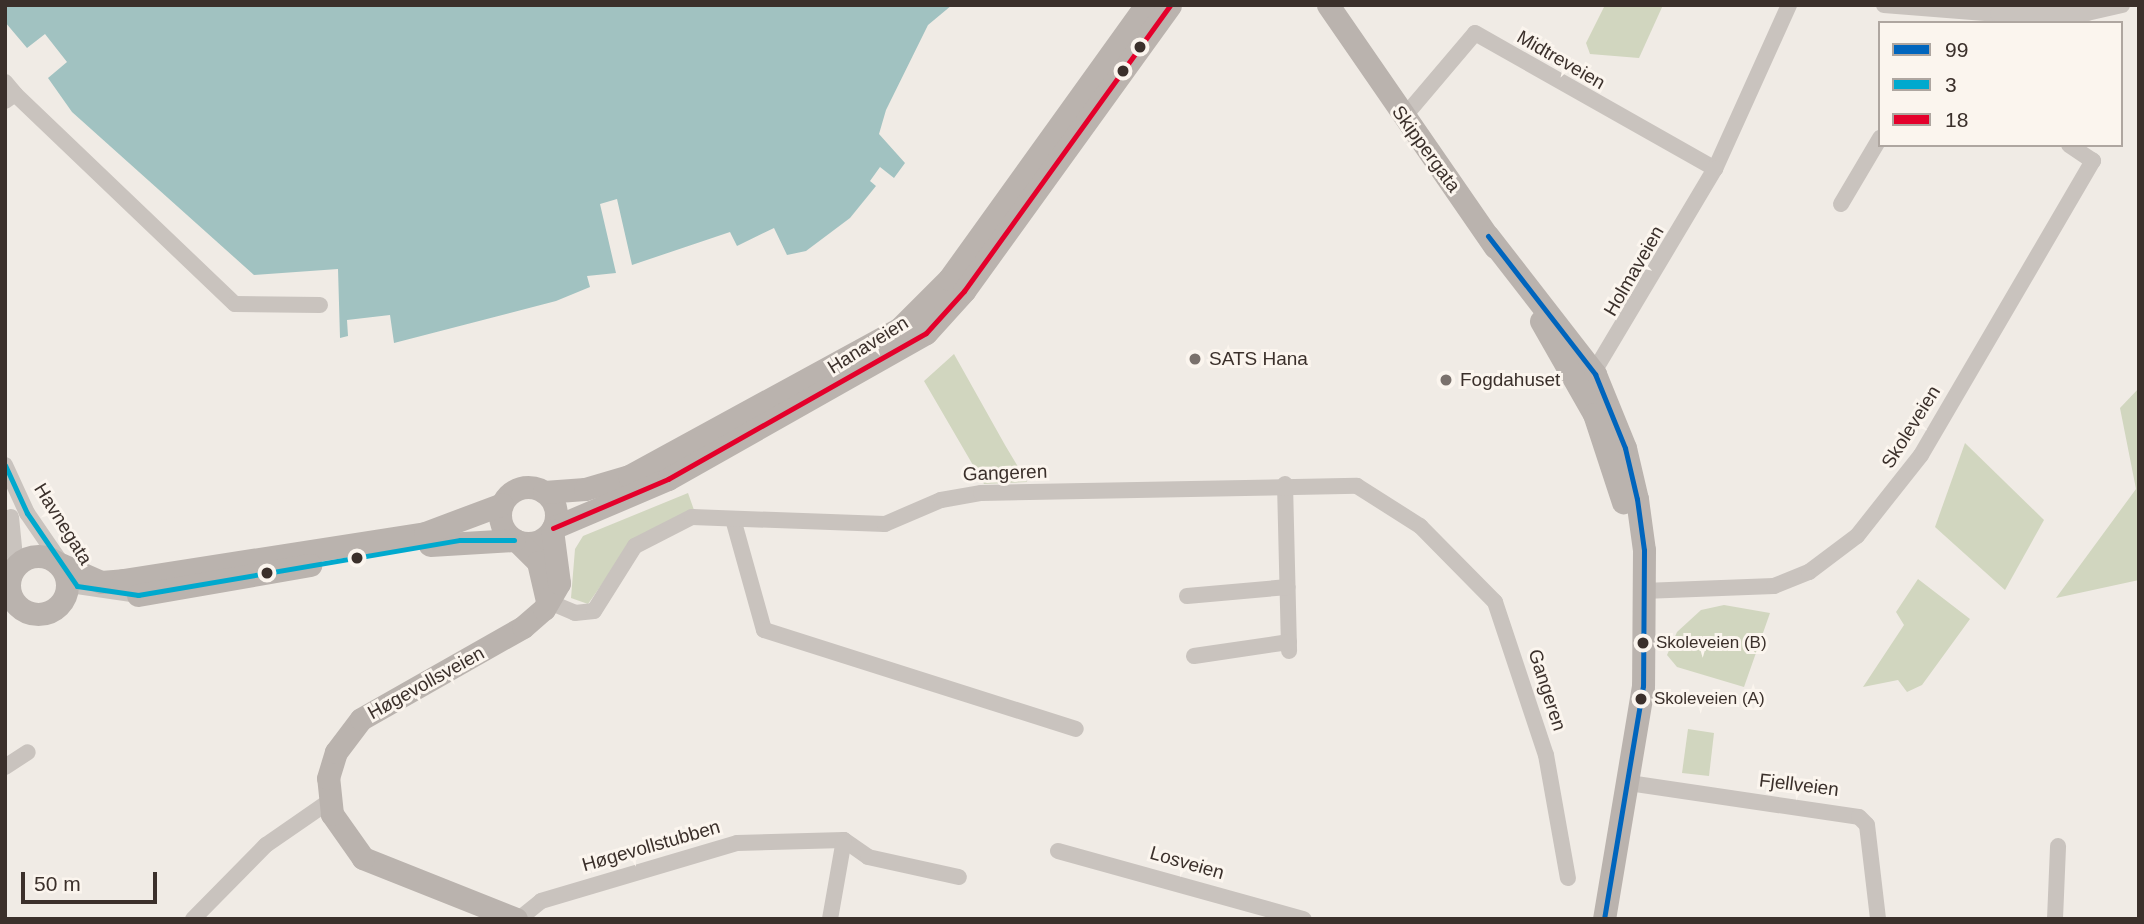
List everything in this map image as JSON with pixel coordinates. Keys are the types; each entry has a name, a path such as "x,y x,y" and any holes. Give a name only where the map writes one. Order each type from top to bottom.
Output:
{"main road":[{"name":"Hanaveien","path":"544,492 584,489 629,475 900,328 949,279 1146,5"},
{"name":"Hanaveien","path":"552,529 668,479 926,333 964,291 1170,5"},
{"name":"Skippergata","path":"1310,5 1364,62"},
{"name":"Skippergata","path":"1328,5 1364,62 1588,381 1625,448 1637,499 1643,591 1643,686 1629,783 1604,919"},
{"path":"58,563 101,582 123,580 425,533 502,504 519,489 544,492 554,505 552,529 533,543 516,540 460,540 138,595"},
{"path":"502,504 503,528 538,562 547,601"},
{"name":"Høgevollsveien","path":"328,802 336,752 361,719 523,627 547,601 559,583 552,529"},
{"path":"31,557 48,557 68,587 62,603 47,613 12,606 12,569 31,557"},
{"path":"328,802 340,831 363,858 518,919"}],"street":[{"name":"Holmaveien","path":"1588,381 1715,169 1789,5"},
{"path":"1884,5 1932,18 2087,13 2122,5"},
{"name":"Midtreveien","path":"1403,118 1475,33 1614,116 1715,169"},
{"path":"8,92 235,304 320,305"},
{"path":"1841,204 1878,141"},
{"name":"Skoleveien","path":"1643,591 1774,586 1809,572 1857,536 1921,455 2093,161 2073,147"},
{"name":"Havnegata","path":"5,465 58,563 78,586 138,595"},
{"name":"Gangeren","path":"547,601 575,613 594,611 626,557 648,536 692,517 885,524 955,495 1344,483 1369,491 1420,526 1482,584 1495,602 1546,755 1567,878"},
{"path":"1194,656 1289,646 1285,484"},
{"path":"11,517 12,569"},
{"path":"733,519 764,631 1076,729"},
{"path":"1187,596 1288,587"},
{"path":"5,767 28,752"},
{"name":"Fjellveien","path":"1629,783 1859,817 1867,825 1878,919"},
{"path":"193,919 278,835 328,802"},
{"name":"Høgevollstubben","path":"518,919 541,901 697,850 785,839 844,840"},
{"path":"830,919 844,840 868,857 959,877"},
{"path":"2055,919 2058,846"},
{"name":"Losveien","path":"1058,851 1304,919"}],"green space":[{"path":"1605,5 1663,5 1639,58 1590,54 1586,43"},
{"path":"954,354 1027,482 984,484 924,381"},
{"path":"2139,388 2139,580 2056,598 2136,489 2120,408"},
{"path":"1965,443 2044,520 2005,590 1935,527"},
{"path":"688,493 694,510 633,540 588,604 571,598 575,549 583,536"},
{"path":"1918,579 1970,619 1922,685 1907,692 1898,680 1863,687 1904,625 1896,612"},
{"path":"1724,605 1770,613 1744,687 1677,667 1667,655 1677,632 1701,610"},
{"path":"1688,729 1714,733 1709,776 1682,773"}],"water":[{"path":"5,5 952,5 928,25 886,110 879,134 905,163 894,178 880,167 870,181 876,186 850,218 806,251 787,255 774,228 737,246 730,232 632,265 617,199 600,204 616,273 587,276 590,287 556,301 394,343 390,315 347,320 348,336 340,338 338,269 254,275 72,112 48,78 67,62 45,34 27,48 5,22"}],"transit line":[{"name":"18","path":"553,528 668,479 926,333 964,291 1170,5"},
{"name":"99","path":"1488,236 1595,374 1625,448 1637,499 1644,550 1643,686 1604,919"},
{"name":"3","path":"5,465 27,513 77,586 138,595 460,540 514,540"}],"place":[{"name":"SATS Hana","path":"1195,359"},
{"name":"Fogdahuset","path":"1446,380"},
{"name":"Skoleveien (B)","path":"1643,643"},
{"name":"Skoleveien (A)","path":"1641,699"}]}
